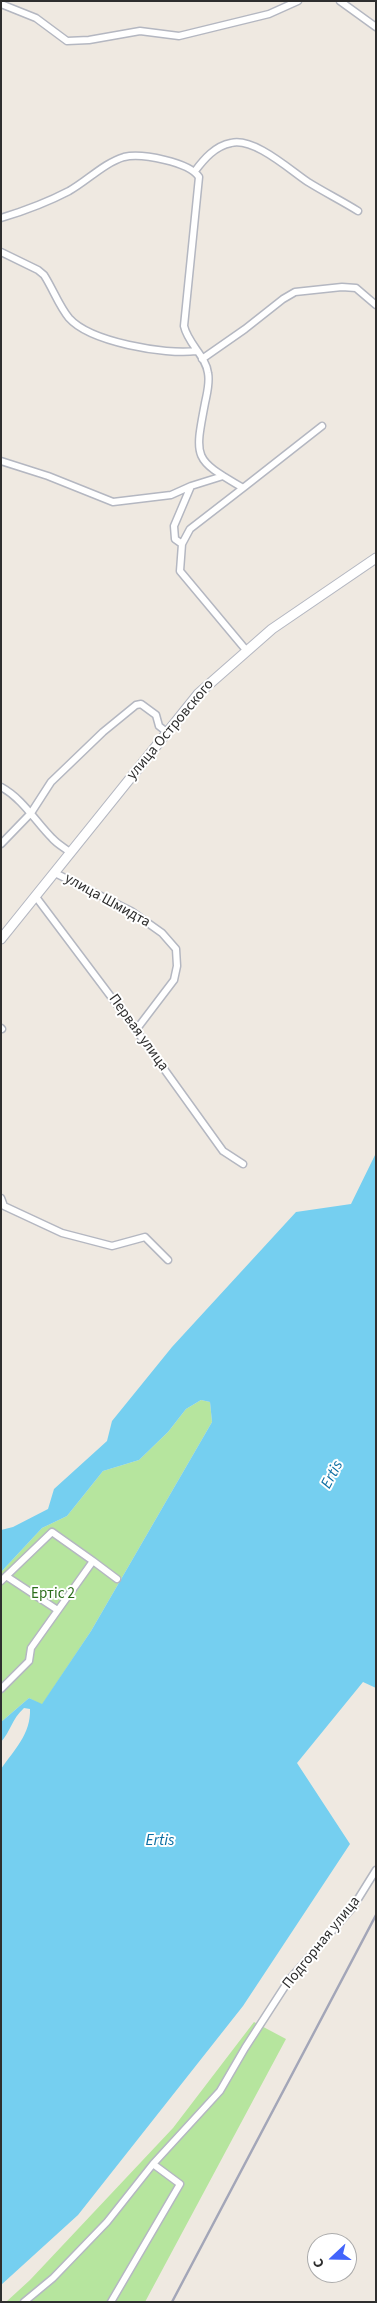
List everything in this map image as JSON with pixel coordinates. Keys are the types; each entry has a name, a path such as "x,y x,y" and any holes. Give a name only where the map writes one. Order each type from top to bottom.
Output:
{"main road":[{"name":"улица Островского","path":"1,939 56,873 198,694 272,629 376,558"}],"street":[{"path":"1,4 36,18 67,41 89,40 140,31 179,36 269,14 298,1"},
{"path":"340,1 376,27"},
{"path":"243,488 209,467 199,451 198,440 209,382 208,372 205,362 186,336 184,326 197,174 203,161 222,146 232,142 246,144 275,157 308,182 358,211"},
{"path":"1,218 69,191 99,170 125,157 152,158 177,163 197,174"},
{"path":"1,252 38,270 44,276 68,318 85,332 108,340 173,353 199,355 244,329 295,292 342,286 356,288 376,305"},
{"path":"246,650 180,572 182,544 190,529 322,426"},
{"path":"1,461 48,476 113,502 171,495 191,486 223,476"},
{"path":"182,544 175,539 174,526 191,486"},
{"path":"1,844 31,812 51,782 103,732 136,705 141,704 156,716 159,726 168,733"},
{"path":"1,787 31,812 53,839 71,852"},
{"name":"улица Шмидта","path":"56,873 131,911 162,932 176,949 177,966 174,980 136,1030"},
{"name":"Первая улица","path":"36,897 136,1030 223,1151 243,1164"},
{"path":"1,1198 4,1206 62,1233 112,1246 145,1237 168,1260"},
{"path":"56,1609 4,1579 52,1532 117,1580"},
{"path":"1,1689 28,1661 31,1648 56,1609 93,1561"},
{"name":"Подгорная улица","path":"24,2302 53,2278 107,2222 153,2164 220,2091 289,1980 353,1907 376,1870"},
{"path":"111,2302 180,2184 153,2164"}],"green space":[{"name":"Ертіс 2","path":"201,1400 210,1402 212,1422 91,1631 42,1705 29,1698 1,1722 1,1572 42,1528 67,1516 103,1471 139,1460 168,1432 186,1409"},
{"path":"254,2022 286,2039 145,2302 6,2302 30,2280 173,2128"}],"water":[{"name":"Ertis","path":"376,1153 376,1688 363,1682 297,1763 350,1844 243,2006 78,2215 1,2285 1,1769 25,1734 30,1718 30,1709 24,1708 20,1712 1,1742 1,1722 29,1698 42,1704 91,1631 212,1422 210,1402 201,1400 186,1409 168,1432 139,1460 103,1471 67,1516 42,1528 1,1572 1,1530 13,1527 48,1509 54,1489 107,1441 112,1421 172,1347 296,1212 351,1204"}],"railway":[{"path":"172,2302 376,1915"}]}
